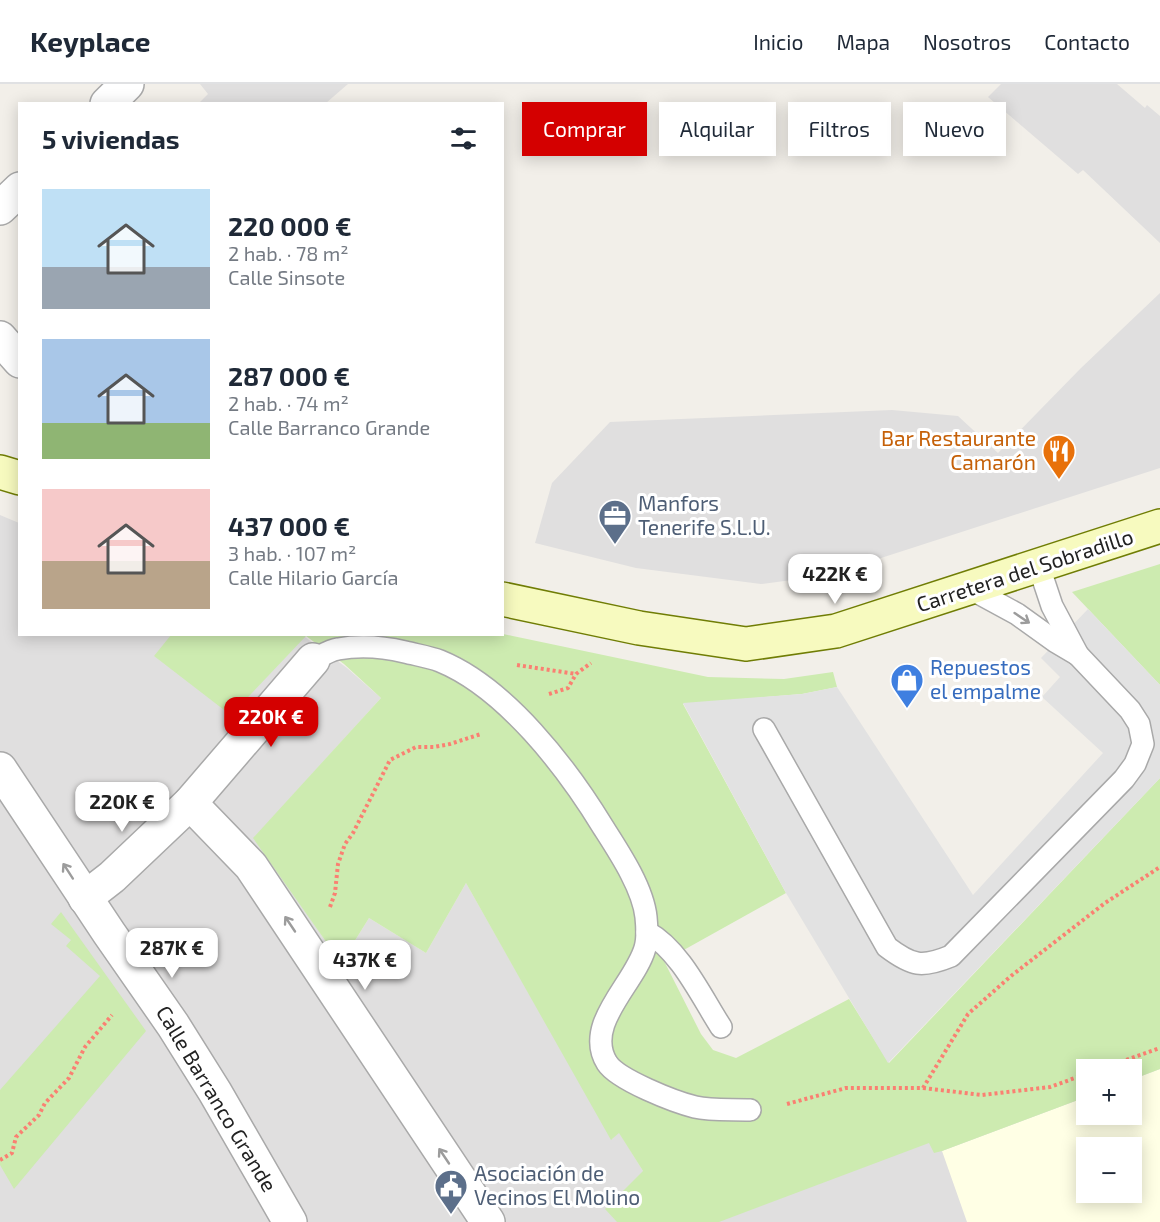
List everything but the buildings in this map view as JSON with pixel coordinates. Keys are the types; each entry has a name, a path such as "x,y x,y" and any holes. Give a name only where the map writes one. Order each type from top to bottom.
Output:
{"main road":[{"path":"0,472 18,477"},
{"name":"Carretera del Sobradillo","path":"504,599 639,628 746,644 836,631 1160,526"}],"street":[{"path":"109,102 127,84"},
{"path":"0,208 18,191"},
{"path":"0,338 18,359"},
{"path":"86,898 112,877 190,803 314,660"},
{"name":"Calle Barranco Grande","path":"0,769 197,1063 290,1222"},
{"path":"190,803 251,866 488,1222"}],"lane":[{"path":"764,729 887,947 906,962 931,965 951,956 1124,779 1135,764 1143,744 1139,724 1130,710 1078,655 1052,606 1039,567"},
{"path":"971,589 1017,614 1078,655"},
{"path":"314,660 337,649 385,647 440,661 484,686 539,738 589,805 616,847 636,886 646,913 645,949 602,1026 601,1049 608,1065 652,1092 697,1107 750,1110"},
{"path":"647,932 661,940 673,952 721,1027"}],"path":[{"path":"327,914 335,893 338,864 345,844 353,833 390,760 416,747 434,747 469,738 532,704 542,696 568,688 576,674 591,664 607,621"},
{"path":"923,1088 968,1014 1011,976 1105,903 1160,867"},
{"path":"0,1160 12,1153 16,1137 39,1115 45,1103 69,1078 86,1047 114,1013"},
{"path":"1129,1059 1160,1048"},
{"path":"750,1110 790,1103 846,1088 923,1088 982,1095 1050,1087 1076,1078"}],"shaded area":[{"path":"200,84 348,84 327,102 200,102 208,94"},
{"path":"1001,84 1117,84 1145,108 1147,105 1160,116 1160,243 1083,170 1078,174 1006,112 1006,102 994,102 988,97"},
{"path":"1160,293 1160,468 850,568 822,576 761,584 636,568 535,543 552,483 610,422 892,410 958,416 998,453 1081,368"},
{"path":"0,515 18,523 18,636 302,636 347,668 381,698 254,838 341,963 369,918 426,953 466,883 612,1139 619,1132 643,1171 1076,1072 1076,1125 1142,1125 1142,1061 1160,1047 1160,1222 0,1222"},
{"path":"1088,609 1160,685 1160,778 888,1063 786,893 683,703 802,694 837,687 973,895 1103,753 1042,697 1060,677 1041,658"},
{"path":"1160,1069 1160,1222 967,1222 942,1151 1076,1101 1076,1125 1142,1125 1142,1076"}],"green space":[{"path":"1160,564 1160,685 1072,592"},
{"path":"504,634 708,677 784,679 833,672 837,687 802,694 683,704 786,893 664,961 701,1034 713,1050 736,1058 849,999 889,1063 1160,778 1160,1069 1142,1076 1142,1059 1076,1059 1076,1101 942,1151 934,1153 929,1143 719,1222 617,1222 605,1209 643,1171 619,1133 611,1140 466,883 426,953 369,918 341,963 253,838 381,698 344,664 306,636"},
{"path":"170,636 306,636 233,713 228,713 154,656"},
{"path":"61,912 146,1031 14,1189 0,1165 0,1090 100,976 66,946 71,940 51,924"}],"place":[{"name":"Bar Restaurante Camarón","path":"1059,480"},
{"name":"Manfors Tenerife S.L.U.","path":"615,545"},
{"name":"Repuestos el empalme","path":"907,709"},
{"name":"Asociación de Vecinos El Molino","path":"451,1215"}]}
